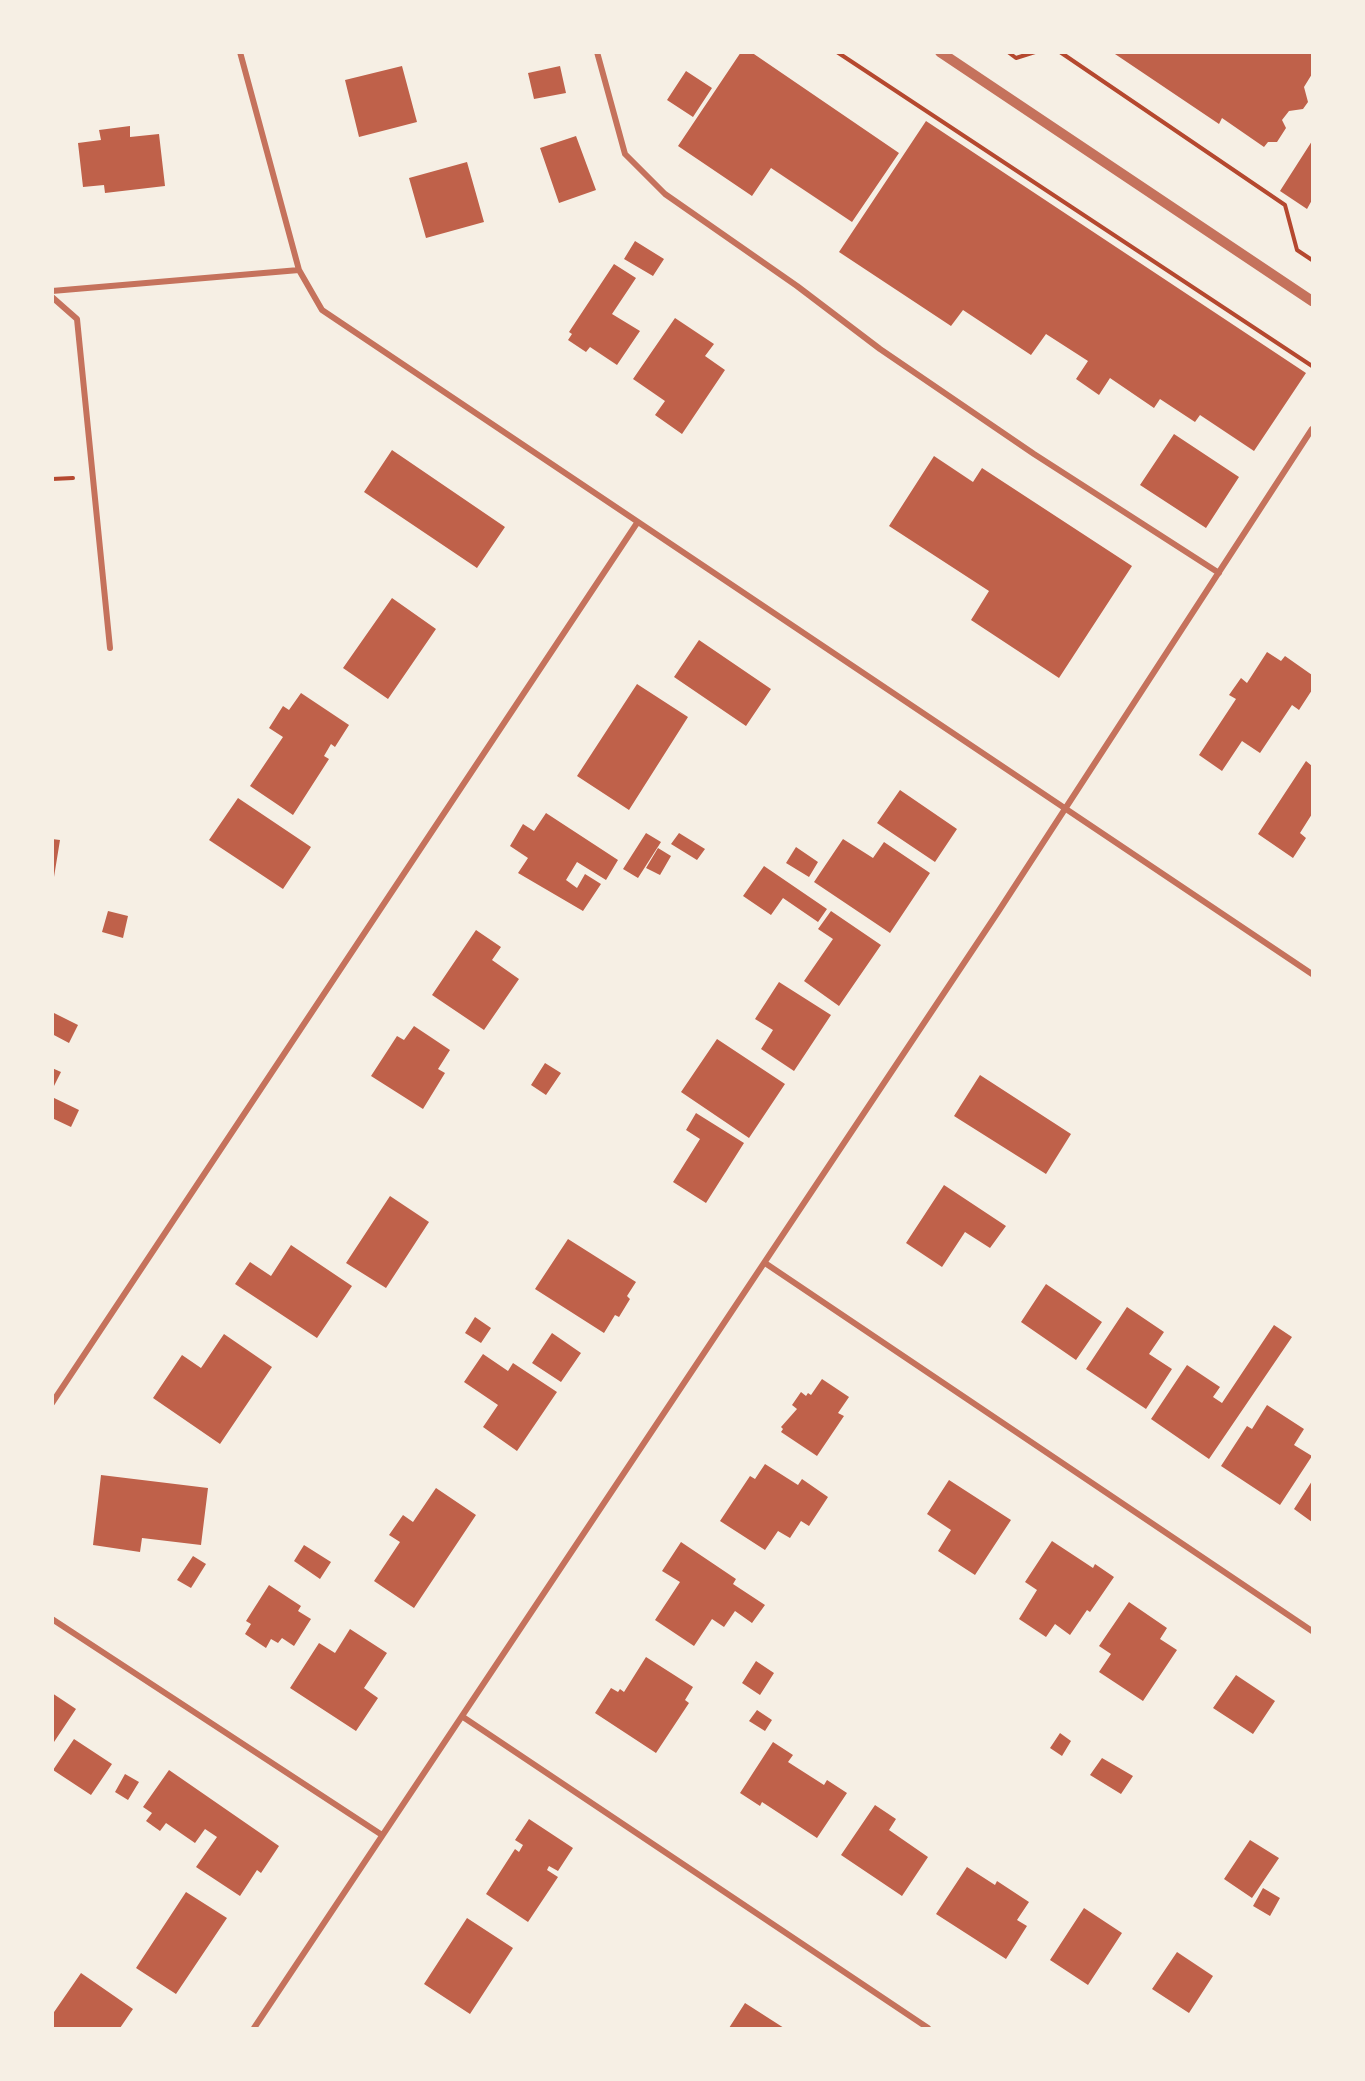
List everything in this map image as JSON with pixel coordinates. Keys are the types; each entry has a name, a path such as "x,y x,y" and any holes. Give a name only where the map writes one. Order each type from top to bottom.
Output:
{"street":[{"path":"240,52 299,270 322,310 637,524 1312,974"},
{"path":"597,52 625,154 665,194 797,285 899,362 1034,454 1219,573"},
{"path":"940,52 1312,301"},
{"path":"52,291 299,270"},
{"path":"52,297 77,319 110,648"},
{"path":"254,2028 1066,809 1312,429"},
{"path":"52,1402 637,524"},
{"path":"765,1263 1312,1631"},
{"path":"52,1619 382,1835"},
{"path":"463,1717 928,2028"}],"path":[{"path":"837,52 1312,366"},
{"path":"1008,52 1016,58 1035,52"},
{"path":"1060,52 1285,205 1297,250 1312,260"}],"building":[{"path":"741,52 751,52 899,153 852,222 771,168 752,196 678,146"},
{"path":"1112,52 1312,52 1312,74 1304,87 1308,102 1303,109 1289,111 1282,120 1286,128 1277,142 1268,142 1264,147 1222,118 1219,124"},
{"path":"402,66 417,122 359,137 345,80"},
{"path":"560,66 566,93 534,99 528,73"},
{"path":"686,71 712,88 693,117 667,100"},
{"path":"926,121 1306,373 1254,451 1200,415 1195,422 1160,399 1154,408 1110,378 1099,395 1076,379 1088,361 1046,334 1031,355 963,310 951,326 839,252"},
{"path":"130,126 130,137 159,134 165,186 105,193 104,185 83,187 78,143 101,140 99,130"},
{"path":"576,136 596,190 559,203 540,148"},
{"path":"1312,141 1312,200 1307,209 1280,191"},
{"path":"467,162 484,222 426,238 409,178"},
{"path":"635,241 664,259 653,276 624,259"},
{"path":"614,264 636,278 612,314 640,331 617,365 590,347 586,352 568,340 572,334 569,332"},
{"path":"675,318 714,344 705,356 725,370 682,434 655,415 665,401 633,379"},
{"path":"1174,434 1239,477 1206,528 1140,485"},
{"path":"392,450 505,527 477,568 364,492"},
{"path":"934,456 973,482 982,468 1132,566 1059,678 971,620 989,591 889,526"},
{"path":"392,598 436,629 388,699 343,668"},
{"path":"699,640 771,689 746,726 674,677"},
{"path":"1267,652 1281,661 1285,656 1312,675 1312,690 1299,710 1292,705 1260,753 1242,741 1222,771 1199,755 1236,699 1229,695 1241,678 1247,683"},
{"path":"637,684 688,717 629,810 577,776"},
{"path":"301,693 349,725 335,747 331,744 324,756 329,759 293,815 250,786 283,737 269,728 283,706 289,710"},
{"path":"1306,761 1312,766 1312,814 1300,833 1306,838 1293,858 1258,834"},
{"path":"900,790 957,829 935,862 877,823"},
{"path":"238,798 311,847 283,889 209,840"},
{"path":"546,813 618,860 606,880 577,862 566,880 577,888 585,874 601,884 583,911 518,873 528,858 510,846 523,824 534,831"},
{"path":"646,833 661,842 638,878 623,869"},
{"path":"679,833 705,849 697,860 671,844"},
{"path":"52,839 60,840 54,877 52,877"},
{"path":"843,839 873,858 884,842 930,873 890,933 814,882"},
{"path":"796,847 818,862 809,877 786,863"},
{"path":"658,848 671,856 660,875 646,868"},
{"path":"764,866 827,909 818,922 783,898 771,915 743,896"},
{"path":"108,911 128,916 123,938 102,932"},
{"path":"831,911 881,945 839,1006 804,981 833,939 818,929"},
{"path":"476,930 501,947 492,960 519,979 484,1030 432,995"},
{"path":"779,982 831,1015 794,1071 761,1049 773,1030 755,1019"},
{"path":"52,1012 78,1025 69,1043 52,1034"},
{"path":"414,1026 450,1050 438,1069 445,1073 423,1109 371,1076 397,1036 404,1040"},
{"path":"717,1039 785,1084 749,1138 681,1092"},
{"path":"545,1063 561,1073 546,1095 531,1085"},
{"path":"52,1068 61,1072 52,1090"},
{"path":"980,1075 1071,1134 1046,1174 954,1116"},
{"path":"52,1097 79,1110 71,1127 54,1119 52,1122"},
{"path":"696,1113 744,1143 706,1203 673,1182 700,1139 686,1130"},
{"path":"944,1185 1006,1226 990,1248 965,1232 942,1267 906,1243"},
{"path":"390,1196 429,1222 386,1288 346,1263"},
{"path":"568,1239 636,1282 627,1296 630,1299 619,1317 615,1315 604,1333 535,1289"},
{"path":"291,1245 352,1286 317,1338 235,1284 250,1262 271,1276"},
{"path":"1046,1284 1102,1322 1076,1360 1021,1322"},
{"path":"1127,1307 1164,1332 1149,1354 1172,1369 1146,1409 1086,1369"},
{"path":"475,1317 491,1328 481,1343 465,1333"},
{"path":"1274,1325 1292,1337 1209,1459 1151,1419 1187,1365 1220,1387 1213,1397 1222,1403"},
{"path":"552,1333 581,1353 561,1382 532,1363"},
{"path":"224,1334 272,1367 220,1444 153,1398 182,1355 201,1368"},
{"path":"483,1354 508,1371 513,1363 557,1392 517,1451 483,1427 498,1405 464,1382"},
{"path":"822,1379 849,1397 838,1413 844,1416 817,1456 781,1432 783,1429 781,1427 797,1409 792,1405 801,1392 806,1396 808,1393 811,1395"},
{"path":"1267,1405 1304,1429 1294,1445 1312,1456 1280,1505 1221,1466 1247,1426 1252,1429"},
{"path":"765,1464 798,1485 802,1479 828,1497 809,1526 801,1521 790,1538 778,1531 765,1550 720,1521 750,1476 755,1479"},
{"path":"101,1475 208,1488 201,1545 142,1538 140,1552 93,1545"},
{"path":"949,1480 1011,1520 975,1575 938,1551 951,1530 927,1514"},
{"path":"1312,1481 1312,1522 1294,1509"},
{"path":"436,1488 476,1515 414,1608 374,1581 400,1542 389,1535 403,1515 413,1522"},
{"path":"1052,1541 1093,1568 1095,1564 1114,1577 1090,1612 1087,1610 1070,1635 1055,1624 1046,1637 1019,1619 1037,1590 1025,1582"},
{"path":"681,1542 736,1579 733,1584 765,1605 752,1623 735,1611 724,1627 712,1619 694,1646 655,1620 680,1582 662,1571"},
{"path":"304,1545 331,1562 320,1579 294,1561"},
{"path":"193,1556 206,1564 191,1588 177,1580"},
{"path":"269,1585 301,1606 298,1611 311,1619 294,1646 282,1638 278,1643 271,1639 266,1648 245,1634 251,1624 246,1621"},
{"path":"1129,1602 1167,1628 1160,1639 1177,1650 1143,1701 1099,1672 1111,1654 1099,1646"},
{"path":"350,1629 387,1653 364,1688 378,1698 356,1731 290,1688 319,1643 335,1653"},
{"path":"646,1657 693,1687 685,1700 689,1703 656,1753 595,1713 611,1688 624,1692"},
{"path":"756,1661 774,1673 760,1695 742,1683"},
{"path":"1236,1675 1275,1701 1253,1734 1213,1708"},
{"path":"52,1693 76,1709 52,1745"},
{"path":"757,1710 772,1720 765,1731 749,1721"},
{"path":"1060,1733 1071,1741 1062,1756 1050,1748"},
{"path":"74,1739 112,1764 91,1795 53,1770"},
{"path":"773,1742 793,1755 788,1762 824,1785 827,1780 847,1793 817,1838 762,1802 760,1806 740,1793"},
{"path":"1102,1758 1133,1776 1121,1794 1090,1775"},
{"path":"169,1770 279,1846 261,1873 257,1870 240,1896 196,1867 217,1837 205,1829 195,1843 166,1823 160,1831 146,1821 152,1813 143,1807"},
{"path":"125,1774 139,1782 128,1800 115,1792"},
{"path":"875,1805 896,1819 889,1830 928,1857 902,1896 841,1855"},
{"path":"529,1819 573,1848 558,1871 549,1866 547,1870 558,1877 528,1922 486,1894 515,1849 519,1852 523,1845 515,1840"},
{"path":"1250,1840 1279,1858 1252,1898 1224,1879"},
{"path":"967,1867 995,1885 997,1881 1029,1902 1017,1920 1027,1926 1006,1959 936,1914"},
{"path":"1263,1888 1280,1898 1270,1916 1253,1906"},
{"path":"186,1892 227,1918 176,1994 136,1968"},
{"path":"1084,1908 1122,1933 1088,1985 1050,1960"},
{"path":"467,1918 513,1948 470,2014 424,1984"},
{"path":"1177,1952 1213,1976 1189,2013 1152,1989"},
{"path":"81,1973 133,2009 120,2028 52,2028 52,2015"},
{"path":"745,2003 784,2028 729,2028"}]}
